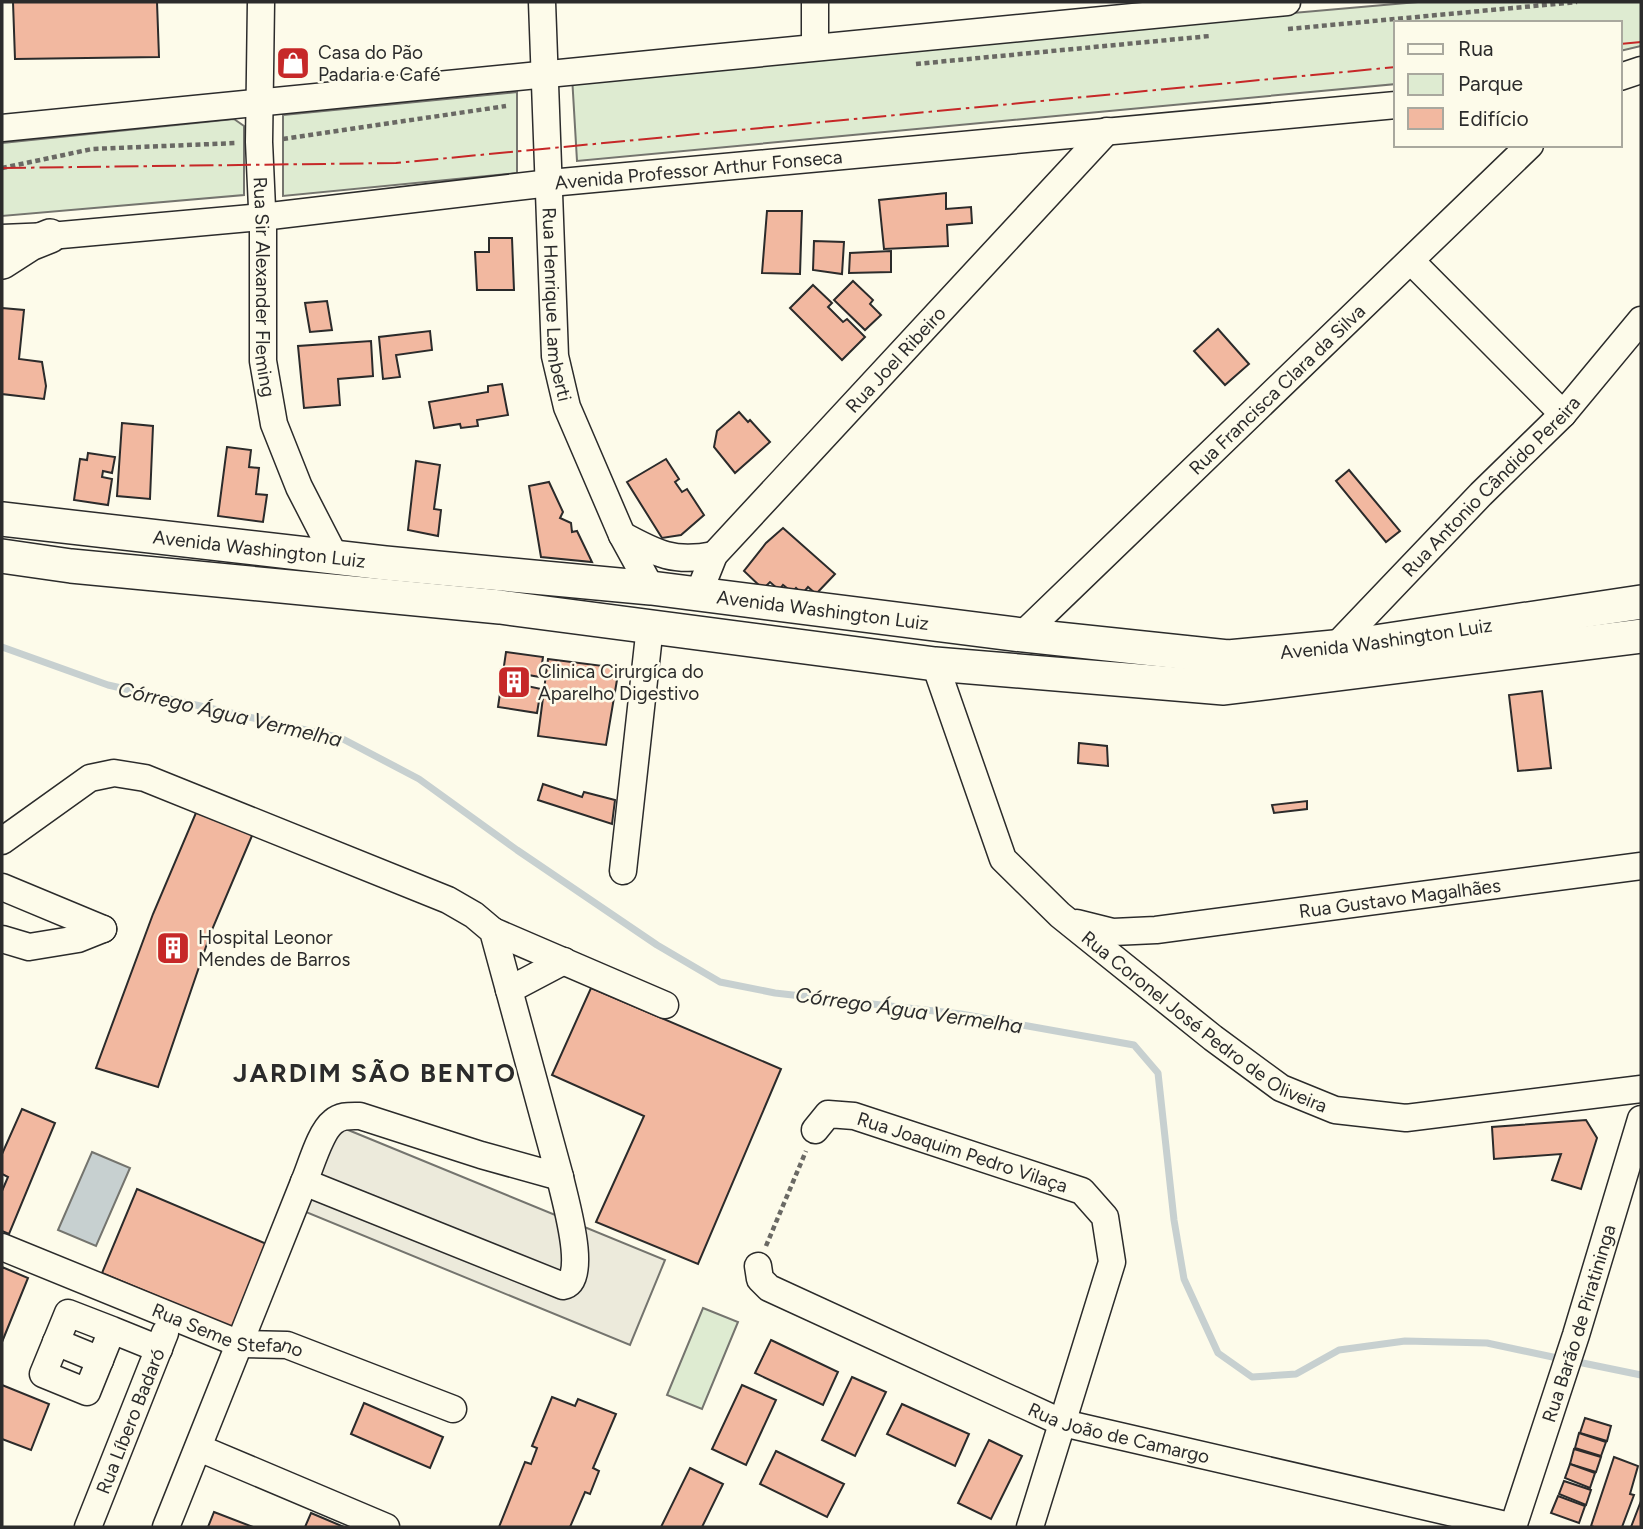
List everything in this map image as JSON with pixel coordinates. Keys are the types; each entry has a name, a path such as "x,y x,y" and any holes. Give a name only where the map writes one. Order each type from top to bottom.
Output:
{"main road":[{"path":"2,262 30,244 50,236"},
{"name":"Avenida Washington Luiz","path":"2,519 335,557 651,588 1022,635 1228,657 1335,647 1641,602"},
{"name":"Avenida Washington Luiz","path":"2,556 71,566 500,607 935,664 1224,688 1641,636"},
{"path":"2,579 24,570 71,566"}],"street":[{"name":"Rua Sir Alexander Fleming","path":"261,2 259,142 263,361 274,424 299,487 335,557"},
{"name":"Rua Henrique Lamberti","path":"542,2 555,356 567,407 622,535 651,588"},
{"path":"815,2 815,46"},
{"path":"2,128 261,104 546,88 815,46 1214,5 1287,2"},
{"path":"1622,76 1641,70"},
{"path":"1622,83 1641,81"},
{"name":"Avenida Professor Arthur Fonseca","path":"2,238 262,217 550,183 1394,105"},
{"name":"Rua Joel Ribeiro","path":"698,595 714,555 1107,131"},
{"name":"Rua Francisca Clara da Silva","path":"1022,635 1528,147"},
{"path":"1411,261 1563,414"},
{"name":"Rua Antonio Cândido Pereira","path":"1335,647 1481,494 1563,414 1641,320"},
{"path":"622,535 652,552 689,560 714,555"},
{"path":"623,870 650,626"},
{"name":"Rua Coronel José Pedro de Oliveira","path":"935,664 1003,859 1060,915 1142,982 1281,1088 1335,1110 1406,1118 1641,1089"},
{"path":"2,841 90,778 114,773 145,778 448,900 474,915 493,931 665,1005"},
{"name":"Rua Gustavo Magalhães","path":"1060,915 1089,928 1113,932 1156,930 1641,866"},
{"path":"2,887 103,929 78,939 29,947 2,939"},
{"path":"1142,982 1131,957 1133,945 1139,938 1156,930"},
{"path":"304,1182 563,1286 573,1281 577,1263 560,1177 493,931"},
{"path":"509,990 564,961"},
{"name":"Rua Joaquim Pedro Vilaça","path":"815,1130 828,1114 854,1116 1082,1191 1105,1217 1112,1262 1063,1423"},
{"path":"166,1527 304,1182 325,1133 333,1122 346,1116 360,1116 481,1156 560,1177"},
{"name":"Rua Barão de Piratininga","path":"1513,1527 1576,1335 1641,1119"},
{"name":"Rua Seme Stefano","path":"2,1247 240,1344 287,1345 453,1409"},
{"name":"Rua João de Camargo","path":"758,1266 761,1279 769,1288 1063,1423 1513,1527"},
{"path":"112,1330 100,1360 56,1342 68,1313 112,1330 159,1349"},
{"name":"Rua Líbero Badaró","path":"88,1527 172,1315"},
{"path":"1030,1527 1063,1423"},
{"path":"199,1448 386,1527"}],"path":[{"path":"1284,29 1577,2"},
{"path":"908,65 1214,36"},
{"path":"2,168 92,149 259,142 546,88"},
{"path":"758,1266 815,1130"}],"green space":[{"path":"1418,2 1641,2 1641,46 1622,51 1622,21 1394,21 1394,84 577,161 572,76"},
{"path":"517,92 517,173 283,196 283,115"},
{"path":"234,119 244,126 244,195 2,216 2,143"},
{"path":"703,1308 738,1322 702,1409 667,1395"}],"shaded area":[{"path":"336,1125 665,1260 630,1345 301,1210"},
{"path":"92,1152 130,1168 96,1246 58,1230"}],"building":[{"path":"13,2 157,2 159,57 15,59"},
{"path":"946,193 946,209 971,207 972,223 947,225 948,246 884,249 879,200"},
{"path":"767,211 802,211 800,274 762,273"},
{"path":"489,238 512,238 514,290 477,290 475,252 489,252"},
{"path":"814,241 844,242 842,274 813,270"},
{"path":"891,251 891,272 849,273 850,253"},
{"path":"853,281 873,300 870,304 881,315 865,330 834,300"},
{"path":"813,285 832,303 828,307 843,322 847,319 865,337 842,360 790,308"},
{"path":"327,301 332,330 310,332 305,303"},
{"path":"2,308 24,310 19,359 42,362 46,386 44,399 2,394"},
{"path":"1218,329 1249,364 1225,385 1194,351"},
{"path":"430,331 432,350 396,355 400,377 383,379 379,337"},
{"path":"371,341 373,376 338,379 340,405 304,408 298,346"},
{"path":"502,384 508,415 477,420 478,426 461,428 460,424 434,428 429,402 488,392 488,386"},
{"path":"739,412 770,442 735,473 714,447 717,431"},
{"path":"122,423 153,426 150,499 117,496"},
{"path":"227,447 251,450 249,467 259,468 256,494 267,495 263,522 218,516"},
{"path":"88,453 115,457 112,473 103,471 102,477 112,479 108,505 74,500 80,459 87,460"},
{"path":"666,459 679,479 675,482 682,492 687,489 704,515 681,535 662,538 627,482"},
{"path":"416,461 440,465 434,509 441,510 438,536 408,530"},
{"path":"1349,470 1400,531 1386,542 1336,481"},
{"path":"549,482 563,512 560,518 571,523 572,532 577,531 592,562 541,557 529,486"},
{"path":"783,528 835,574 816,594 808,587 802,594 796,588 792,592 783,585 779,590 770,582 763,589 744,571 766,543"},
{"name":"Clinica Cirurgíca do Aparelho Digestivo","path":"506,652 543,657 540,677 528,675 527,686 541,689 537,713 498,707"},
{"path":"548,659 619,668 606,745 538,736"},
{"path":"1542,691 1551,768 1518,771 1509,695"},
{"path":"1079,743 1107,746 1108,766 1078,763"},
{"path":"543,784 582,797 584,792 615,800 612,824 538,800"},
{"path":"1307,801 1307,809 1274,813 1272,805"},
{"name":"Hospital Leonor Mendes de Barros","path":"198,808 254,831 211,932 158,1087 96,1068 153,914"},
{"path":"591,988 781,1069 698,1264 596,1222 644,1116 552,1075"},
{"path":"22,1109 55,1123 9,1234 2,1231 2,1191 8,1177 2,1174 2,1154"},
{"path":"1586,1120 1597,1138 1581,1189 1552,1180 1561,1154 1494,1159 1492,1127"},
{"path":"137,1189 269,1245 235,1329 102,1273"},
{"path":"2,1267 28,1278 2,1342"},
{"path":"771,1340 838,1372 823,1405 755,1373"},
{"path":"852,1377 886,1392 855,1456 822,1440"},
{"path":"2,1385 49,1404 31,1450 2,1439"},
{"path":"742,1385 776,1400 746,1465 712,1449"},
{"path":"552,1397 575,1406 578,1399 616,1414 593,1468 599,1471 590,1494 585,1492 570,1527 499,1527 525,1462 531,1464 537,1448 532,1446"},
{"path":"364,1403 443,1437 430,1468 351,1434"},
{"path":"902,1404 969,1434 955,1466 887,1434"},
{"path":"1585,1418 1611,1426 1607,1441 1580,1433"},
{"path":"1579,1433 1606,1442 1601,1456 1575,1448"},
{"path":"989,1440 1022,1456 991,1519 958,1503"},
{"path":"1574,1449 1601,1457 1596,1472 1570,1464"},
{"path":"776,1451 844,1484 827,1517 760,1484"},
{"path":"1614,1457 1638,1466 1630,1494 1634,1495 1622,1527 1594,1527 1591,1526"},
{"path":"1570,1464 1595,1473 1590,1488 1565,1478"},
{"path":"690,1468 723,1484 702,1527 661,1527"},
{"path":"1564,1481 1591,1490 1586,1505 1559,1494"},
{"path":"1558,1496 1585,1506 1579,1523 1551,1513"},
{"path":"1641,1501 1641,1527 1631,1527"},
{"path":"214,1512 253,1527 208,1527"},
{"path":"311,1513 344,1527 305,1527"}],"waterway":[{"name":"Córrego Água Vermelha","path":"2,647 108,685 341,738 419,779 517,850 657,945 720,982 775,993 961,1014 1134,1045 1158,1073 1174,1220 1184,1279 1218,1353 1252,1377 1296,1374 1339,1350 1405,1341 1487,1343 1562,1359"},
{"name":"Córrego Água Vermelha","path":"1573,1361 1641,1375"}],"power":[{"path":"1622,44 1641,42"},
{"path":"2,168 396,163 1394,67"}],"place":[{"name":"Casa do Pão Padaria e Café","path":"293,63"},
{"name":"Clinica Cirurgíca do Aparelho Digestivo","path":"514,682"},
{"name":"Hospital Leonor Mendes de Barros","path":"173,948"}],"district":[{"name":"JARDIM SÃO BENTO","path":"375,1073"}]}
